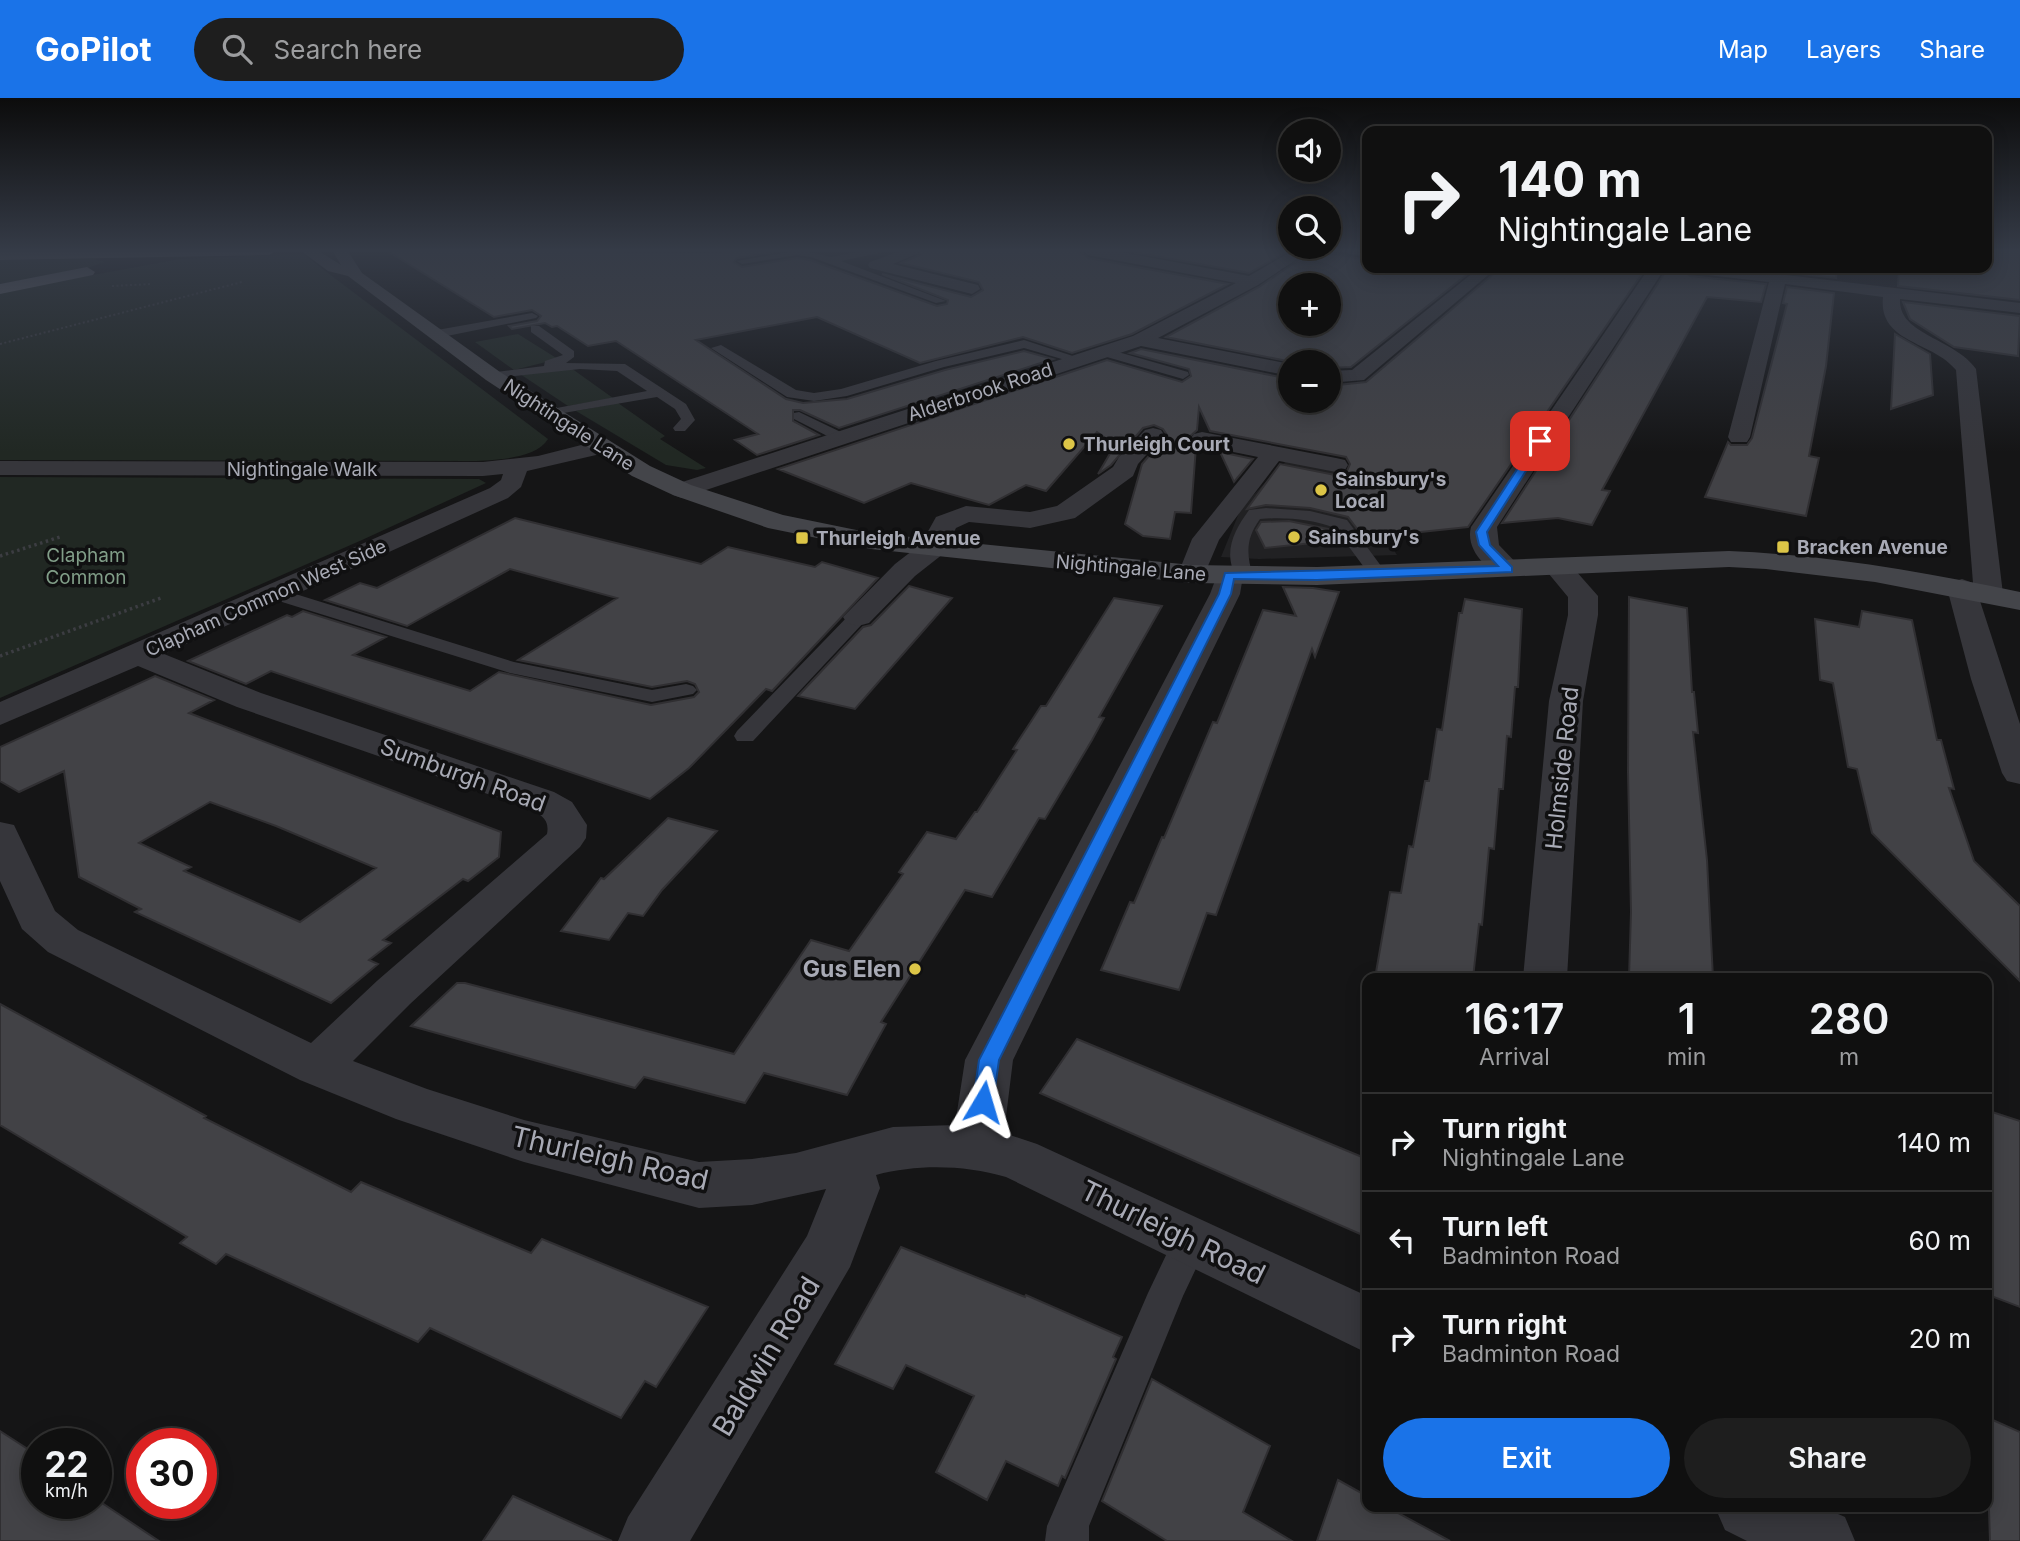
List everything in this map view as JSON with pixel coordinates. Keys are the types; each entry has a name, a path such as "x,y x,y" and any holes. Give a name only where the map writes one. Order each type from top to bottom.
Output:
{"main road":[{"name":"Nightingale Lane","path":"414,317 493,376 641,471 682,490 777,522 871,541 1222,575 1378,574 1558,568 1675,560 1787,561 1868,570 2020,601"}],"street":[{"name":"Alderbrook Road","path":"682,490 1140,340 1183,317"},
{"path":"1341,377 1357,376 1428,317"},
{"path":"1508,569 1484,545 1481,538 1484,527 1624,317"},
{"path":"1739,437 1779,317"},
{"path":"1894,317 1899,326 1959,357 1966,369 1984,533 1975,591 1987,678 2020,773"},
{"path":"1140,340 1278,368"},
{"path":"858,617 905,570 933,548 946,523 966,514 1030,520 1066,512 1124,471 1127,462 1153,435"},
{"path":"1202,439 1336,465"},
{"name":"Nightingale Walk","path":"0,468 464,470 512,467 601,447"},
{"path":"976,1147 983,1117 983,1086 989,1060 1225,594 1222,575 1206,540 1273,453"},
{"name":"Clapham Common West Side","path":"0,715 499,493 510,486 513,480 515,471 512,467"},
{"name":"Holmside Road","path":"1545,973 1566,701 1583,615 1583,596 1558,568"},
{"name":"Sumburgh Road","path":"140,655 249,700 541,800 559,810 568,825 566,838 394,992 317,1067"},
{"name":"Thurleigh Road","path":"0,834 37,919 63,942 317,1067 414,1105 524,1141 699,1185 751,1182 796,1175 893,1149 976,1147 1019,1159 1362,1323"},
{"name":"Baldwin Road","path":"652,1541 831,1250 853,1188 845,1161"},
{"path":"1759,1512 1821,1541"}],"lane":[{"path":"437,334 533,322 570,354 493,376"},
{"path":"718,348 792,394 814,397 842,393 940,364 1024,344 1079,360"},
{"path":"1104,352 1183,375"},
{"path":"493,376 560,366 620,368 681,407 688,420 680,428"},
{"path":"551,413 657,393"},
{"path":"799,416 842,438"},
{"path":"1222,575 1255,514 1265,513 1307,515 1341,524 1378,574"},
{"path":"273,593 510,667 652,696 686,690"},
{"path":"745,736 858,617"},
{"path":"1067,1541 1068,1526 1191,1241"}],"path":[{"path":"0,344 105,317"},
{"path":"0,556 60,537"},
{"path":"0,656 161,597"}],"shaded area":[{"path":"1286,461 1396,484 1384,534 1397,555 1259,559 1221,557 1241,508"}],"green space":[{"path":"0,317 387,317 548,439 542,446 525,454 473,461 0,460"},
{"path":"518,334 558,359 514,370 475,342"},
{"path":"571,368 613,398 568,406 520,374"},
{"path":"618,403 665,436 660,439 706,468 697,470 666,465 576,411"},
{"name":"Clapham Common","path":"0,477 479,479 486,483 0,698"}],"building":[{"path":"540,317 815,317 696,340 786,399 803,403 847,399 945,370 1024,351 1053,359 839,428 800,410 793,410 793,421 819,435 757,455 735,440 758,434 616,341 588,346 557,326 552,327 545,323 512,329 509,326 537,321"},
{"path":"818,317 1164,317 1132,334 1072,353 1023,337 920,363"},
{"path":"1203,317 1278,317 1278,336 1341,336 1341,317 1413,317 1351,367 1341,367 1341,350 1278,350 1278,359 1166,337"},
{"path":"1442,317 1612,317 1468,527 1364,538 1348,517 1310,508 1266,505 1247,509 1280,464 1335,475 1347,471 1350,464 1346,457 1210,431 1199,407 1197,430 1187,439 1196,447 1191,513 1175,512 1170,539 1143,536 1125,524 1142,464 1167,435 1163,429 1154,425 1143,428 1111,465 1098,474 1115,445 1097,432 1046,491 1026,485 989,505 911,483 864,503 778,469 1107,360 1182,382 1191,376 1189,369 1130,353 1141,349 1278,377 1278,413 1341,413 1341,385 1366,382"},
{"path":"1636,317 1696,317 1602,490 1610,491 1592,525 1558,518 1502,523"},
{"path":"1784,317 1831,317 1826,366 1809,456 1819,458 1806,516 1705,497 1728,442 1731,445 1747,445 1752,438"},
{"path":"2020,317 2018,356 1954,347 1910,319"},
{"path":"1895,334 1930,354 1933,395 1891,409"},
{"path":"1220,452 1253,459 1234,482"},
{"path":"515,518 701,564 728,547 815,567 822,562 878,578 772,691 766,689 689,768 650,799 271,671 246,684 188,661 287,615 292,617 303,611 386,637 353,655 470,691 499,672 651,705 694,697 699,692 695,684 687,681 652,687 518,660 617,598 510,569 407,626 325,600 360,583 377,588"},
{"path":"1289,521 1333,530 1341,540 1265,548 1256,530 1261,522"},
{"path":"909,586 952,598 855,709 798,696 863,627 871,625"},
{"path":"1283,587 1339,592 1315,657 1312,649 1216,915 1207,913 1179,990 1101,970 1130,902 1134,903 1162,837 1164,838 1213,722 1217,723 1263,610 1296,616"},
{"path":"1629,597 1687,608 1692,692 1698,733 1693,732 1707,860 1713,973 1629,973 1631,912 1628,772"},
{"path":"1114,598 1162,606 1099,717 1104,718 1092,740 1045,819 1039,818 992,897 965,890 881,1022 886,1024 847,1095 764,1073 745,1103 644,1077 635,1088 411,1026 457,983 465,983 734,1054 811,940 849,951 903,874 899,872 927,832 956,839 977,812 1017,750 1013,749 1041,706 1046,706"},
{"path":"1465,599 1522,609 1518,687 1515,687 1511,737 1507,736 1503,789 1499,789 1494,849 1489,848 1482,925 1479,924 1474,973 1376,973 1390,892 1401,893 1425,781 1429,781 1437,729 1442,730 1459,613 1462,613"},
{"path":"1862,611 1912,620 1937,740 1941,740 1954,789 1949,788 1974,861 2020,906 2020,981 1872,833 1857,769 1848,767 1833,683 1820,680 1815,619 1859,627"},
{"path":"155,676 214,700 189,713 501,832 499,857 468,881 463,879 383,940 391,943 369,960 378,964 331,1003 135,912 141,909 79,877 64,771 19,792 0,781 0,747","holes":["210,802 376,868 300,922 184,871 191,867 139,843"]},
{"path":"668,818 717,831 662,890 643,916 628,913 609,940 561,931 601,878 604,879"},
{"path":"0,1004 206,1116 204,1118 351,1192 361,1182 531,1253 542,1239 708,1307 656,1387 645,1381 621,1418 430,1328 418,1342 226,1254 216,1264 180,1243 187,1237 0,1125"},
{"path":"1077,1039 1362,1157 1362,1235 1040,1093"},
{"path":"1992,1112 2020,1121 2020,1307 1992,1296"},
{"path":"901,1247 1025,1297 1026,1295 1122,1337 1113,1357 1116,1359 1065,1478 1062,1476 1058,1486 1006,1461 987,1500 936,1472 974,1396 906,1365 893,1389 835,1364"},
{"path":"1152,1379 1270,1446 1243,1512 1292,1541 1167,1541 1102,1501"},
{"path":"1992,1420 2020,1432 2020,1541 1990,1541"},
{"path":"0,1431 21,1445 21,1519 112,1519 112,1510 159,1541 0,1541"},
{"path":"1338,1480 1362,1493 1362,1512 1396,1512 1450,1541 1317,1541"},
{"path":"513,1496 612,1541 483,1541"}],"place":[{"name":"Thurleigh Court","path":"1069,444"},
{"name":"Sainsbury's Local","path":"1321,490"},
{"name":"Sainsbury's","path":"1294,537"},
{"name":"Thurleigh Avenue","path":"802,538"},
{"name":"Bracken Avenue","path":"1783,547"},
{"name":"Gus Elen","path":"915,969"}],"route":[{"path":"983,1102 983,1086 989,1060 1225,594 1229,576 1317,576 1508,569 1500,564 1484,545 1481,532 1540,441"}]}
